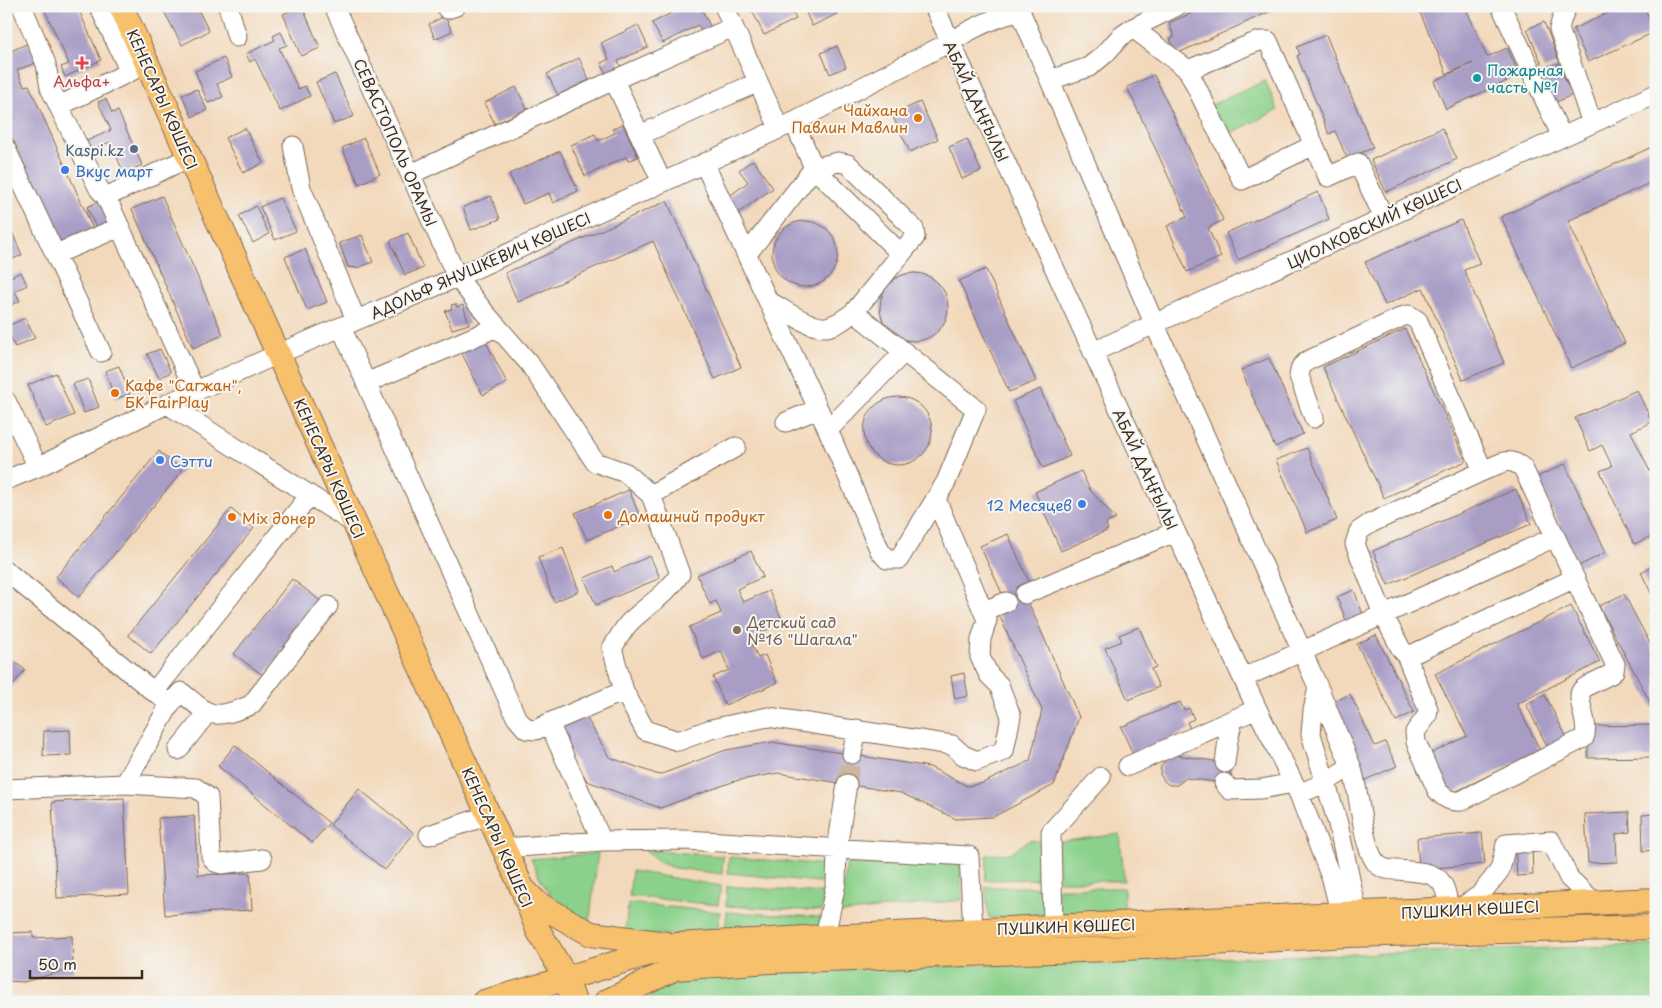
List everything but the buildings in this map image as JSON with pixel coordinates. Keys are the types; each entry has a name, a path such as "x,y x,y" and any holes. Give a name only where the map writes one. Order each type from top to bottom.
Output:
{"main road":[{"name":"КЕНЕСАРЫ КӨШЕСІ","path":"122,6 139,68 190,157 355,524 523,890 538,930 566,978 574,1002"},
{"path":"523,890 538,904 591,934 676,945"},
{"name":"ПУШКИН КӨШЕСІ","path":"606,1002 675,968 770,961 1108,949 1352,925 1453,909 1656,900"},
{"name":"ПУШКИН КӨШЕСІ","path":"484,1002 546,994 566,978 676,945 1053,927 1352,925 1656,927"},
{"name":"КЕНЕСАРЫ КӨШЕСІ","path":"538,930 546,994"},
{"path":"635,1002 675,968"}],"street":[{"path":"22,6 46,64 50,88 99,189 106,197 195,391"},
{"path":"59,106 139,68 99,6"},
{"path":"228,6 237,38"},
{"name":"СЕВАСТОПОЛЬ ОРАМЫ","path":"334,6 457,277 529,363 595,462 626,472 651,495"},
{"path":"724,6 758,82 814,168 900,253"},
{"name":"АБАЙ ДАҢҒЫЛЫ","path":"934,6 1257,709 1296,789 1352,925"},
{"path":"1050,80 1089,67 1133,28 1177,6"},
{"path":"1501,6 1562,137"},
{"path":"1568,6 1559,29 1592,123"},
{"path":"1020,9 1154,323 1318,687 1356,778 1368,847 1373,859 1379,866 1387,869 1430,874 1438,878 1443,884 1453,909 1480,894 1500,870 1506,844 1551,841 1569,878 1595,903"},
{"name":"АДОЛЬФ ЯНУШКЕВИЧ КӨШЕСІ","path":"6,480 38,467 195,391 457,277 787,125 950,42 969,30 998,16 1020,9"},
{"path":"411,174 733,27"},
{"path":"1133,28 1188,70 1242,180 1314,145"},
{"path":"1188,70 1260,40 1268,41 1328,177 1358,163 1384,218"},
{"path":"614,80 662,182"},
{"path":"640,135 758,82"},
{"name":"ЦИОЛКОВСКИЙ КӨШЕСІ","path":"1093,352 1656,94"},
{"path":"293,146 301,188 348,323 366,383 516,716 526,729 536,730 624,691"},
{"path":"6,149 101,352"},
{"path":"106,197 190,157"},
{"path":"704,162 828,430 880,551 888,559 899,559 946,482 976,409 854,312"},
{"path":"746,254 814,168 838,162 848,164 914,229 915,237 900,253 854,312 838,323 825,328 810,324 768,301"},
{"path":"56,254 120,227"},
{"path":"1314,418 1299,376 1301,367 1307,361 1409,314 1418,321 1483,471"},
{"path":"366,383 497,327"},
{"path":"828,430 904,352"},
{"path":"6,401 38,467"},
{"path":"167,404 355,524"},
{"path":"786,422 818,409"},
{"path":"736,447 651,495 680,574 661,597 629,622 612,648 624,691 645,730 678,741 711,729 768,717 857,729 952,745 964,755 977,761 1004,751 1011,716 999,685 989,675 980,657 981,639 987,620 936,499"},
{"path":"1509,460 1516,462 1523,468 1615,664 1614,671 1611,674 1579,693 1586,722 1587,732 1584,738 1461,801 1451,802 1437,790 1416,742 1415,732 1427,716 1428,709 1406,655 1383,614 1355,544 1359,531 1371,523 1483,471 1509,460"},
{"path":"154,692 310,495"},
{"path":"1025,594 1176,532"},
{"path":"1243,678 1555,537"},
{"path":"6,571 170,704"},
{"path":"1406,655 1413,654 1575,578"},
{"path":"984,611 1006,602"},
{"path":"125,784 170,704 181,692 208,712 219,714 234,712 251,705 328,606"},
{"path":"1318,687 1313,711 1312,734 1350,876 1352,925"},
{"path":"1128,766 1257,709"},
{"path":"178,750 208,712"},
{"path":"1225,763 1233,720"},
{"path":"550,723 602,841"},
{"path":"852,754 857,729"},
{"path":"1224,783 1230,790 1296,789 1326,782 1351,766"},
{"path":"1053,927 1051,832 1101,777"},
{"path":"6,789 125,784 196,788 208,797 211,856 215,862 221,864 262,859"},
{"path":"825,937 836,883 837,849 847,784"},
{"path":"430,835 489,815"},
{"path":"504,848 602,841 684,840 970,856 972,930"}],"green space":[{"path":"1265,81 1278,110 1221,138 1207,107"},
{"path":"1120,834 1124,881 1059,881 1057,842"},
{"path":"1030,840 1046,842 1047,879 985,880 987,855 1010,853"},
{"path":"644,850 723,856 722,874 674,868 658,862"},
{"path":"598,853 589,926 562,911 546,889 531,859"},
{"path":"729,857 829,865 828,883 728,873"},
{"path":"888,858 960,863 962,900 840,913 847,863 887,864"},
{"path":"632,871 721,886 718,905 629,896"},
{"path":"727,886 824,893 822,911 726,906"},
{"path":"985,887 1047,887 1047,916 989,918"},
{"path":"1058,888 1124,888 1124,911 1059,914"},
{"path":"628,903 720,912 717,933 625,936"},
{"path":"727,912 821,917 820,926 725,932"},
{"path":"1656,945 1656,1002 644,1002 677,974"}],"tunnel":[{"path":"847,784 852,754"}],"place":[{"name":"Альфа+","path":"82,63"},
{"name":"Пожарная часть №1","path":"1477,78"},
{"name":"Чайхана Павлин Мавлин","path":"918,118"},
{"name":"Kaspi.kz","path":"134,149"},
{"name":"Вкус март","path":"65,170"},
{"name":"Кафе \"Сагжан\", БК FairPlay","path":"115,393"},
{"name":"Сэтти","path":"160,460"},
{"name":"12 Месяцев","path":"1082,504"},
{"name":"Домашний продукт","path":"608,515"},
{"name":"Mix донер","path":"232,517"},
{"name":"Детский сад №16 \"Шагала\"","path":"737,630"}]}
